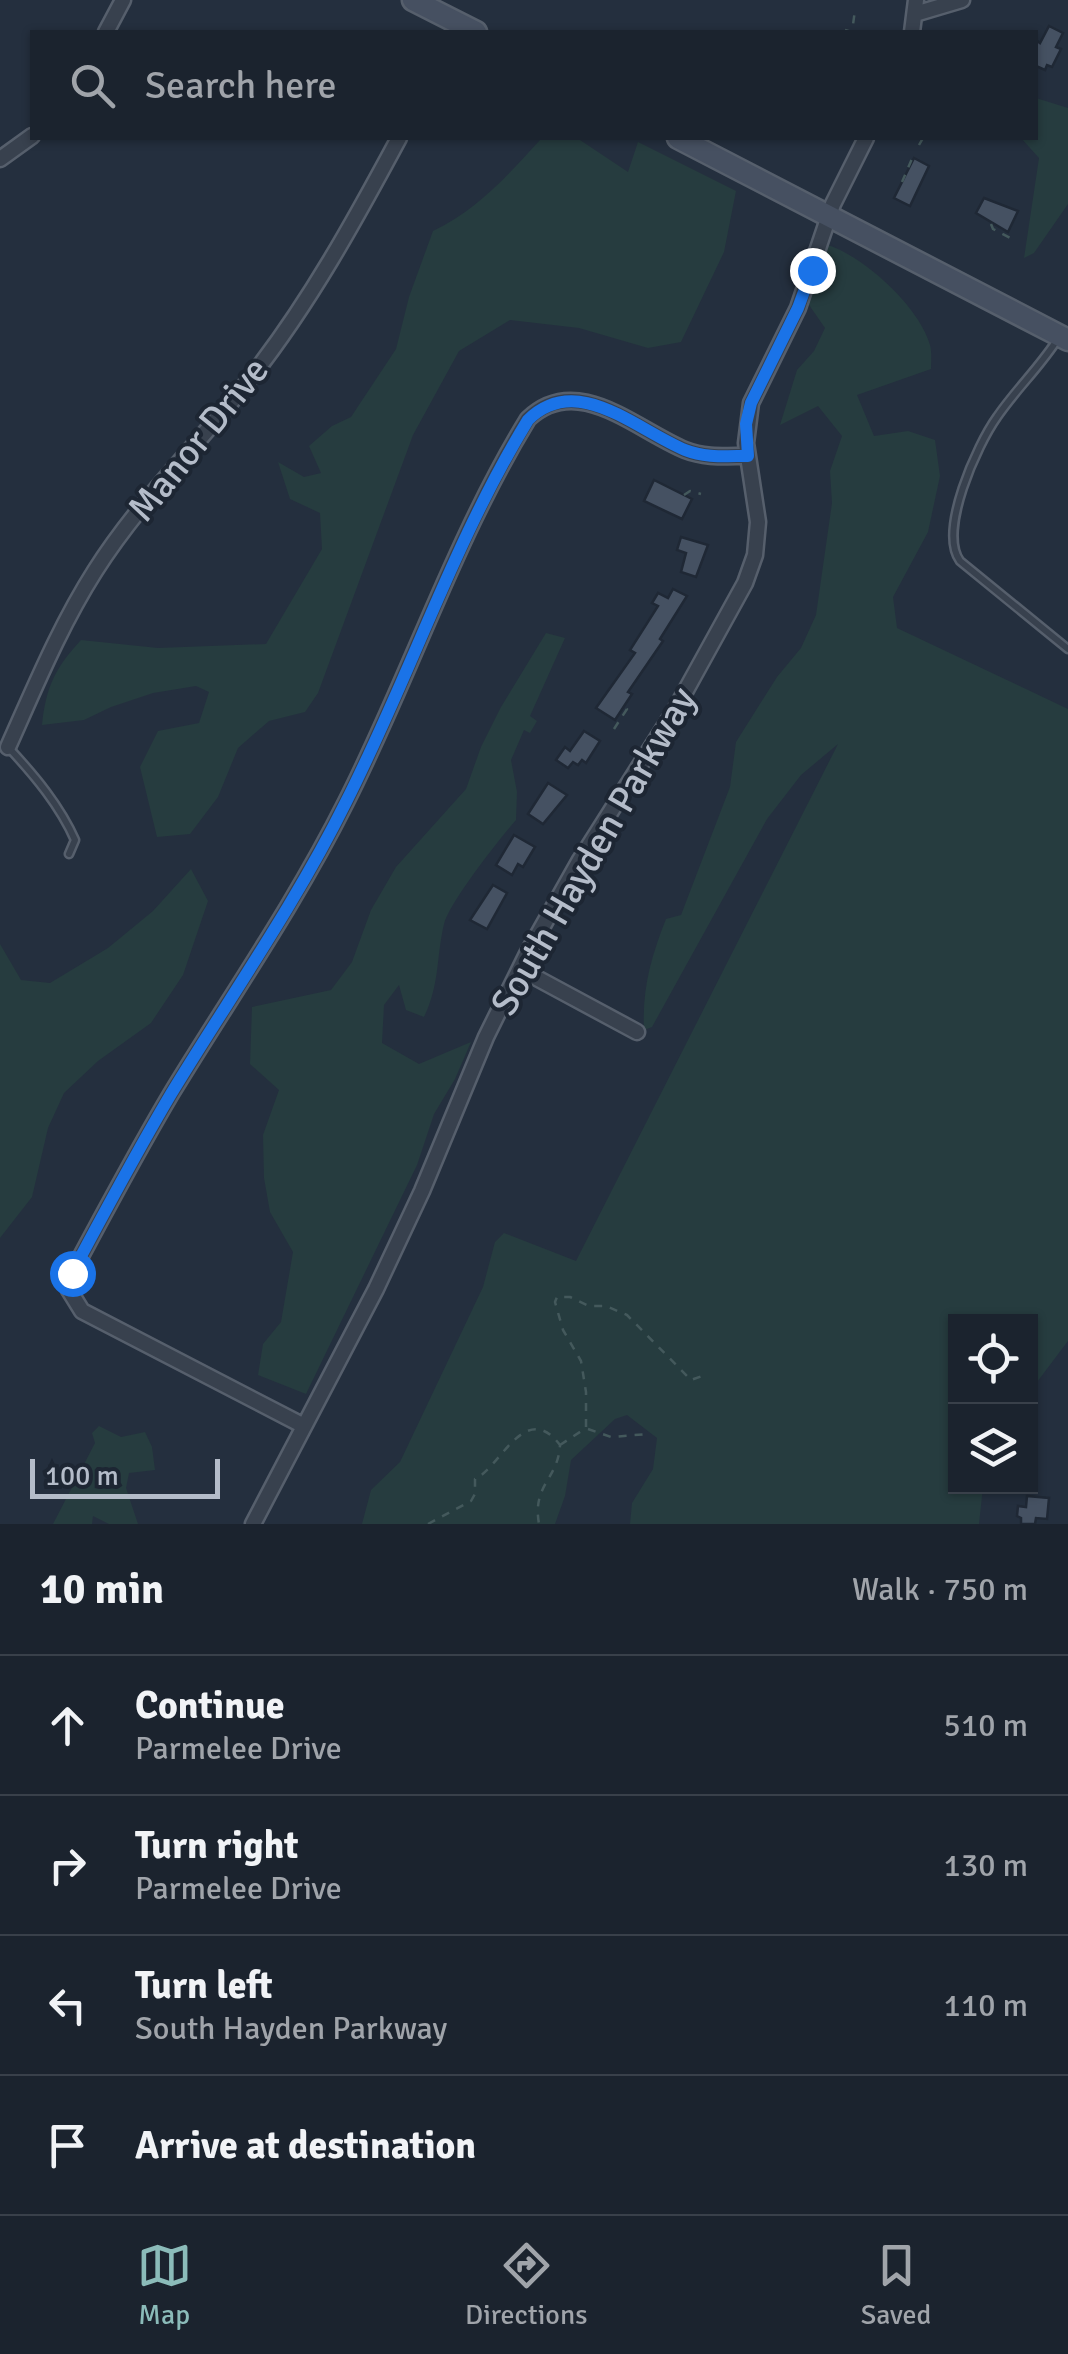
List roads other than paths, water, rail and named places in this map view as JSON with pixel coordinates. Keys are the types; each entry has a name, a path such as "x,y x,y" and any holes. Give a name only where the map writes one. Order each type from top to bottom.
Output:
{"main road":[{"path":"414,0 464,30"},
{"path":"682,140 1064,338"}],"street":[{"path":"107,30 124,0"},
{"path":"916,7 962,0"},
{"path":"0,159 30,137"},
{"name":"Manor Drive","path":"8,747 50,654 97,567 160,482 219,417 291,322 334,256 399,140"},
{"name":"South Hayden Parkway","path":"252,1524 384,1273 486,1037 562,889 676,707 745,583 755,554 758,522 746,424 751,403 798,308 829,216 865,140"},
{"path":"304,1426 82,1311 69,1290 72,1273 171,1095 314,865 375,743 448,571 528,420 548,404 566,399 586,400 686,450 716,456 748,456"},
{"path":"520,970 638,1032"}],"lane":[{"path":"1064,338 986,434 954,522 952,539 953,552 960,561 1068,649"},
{"path":"8,747 34,775 65,820 75,840 69,854"}]}
